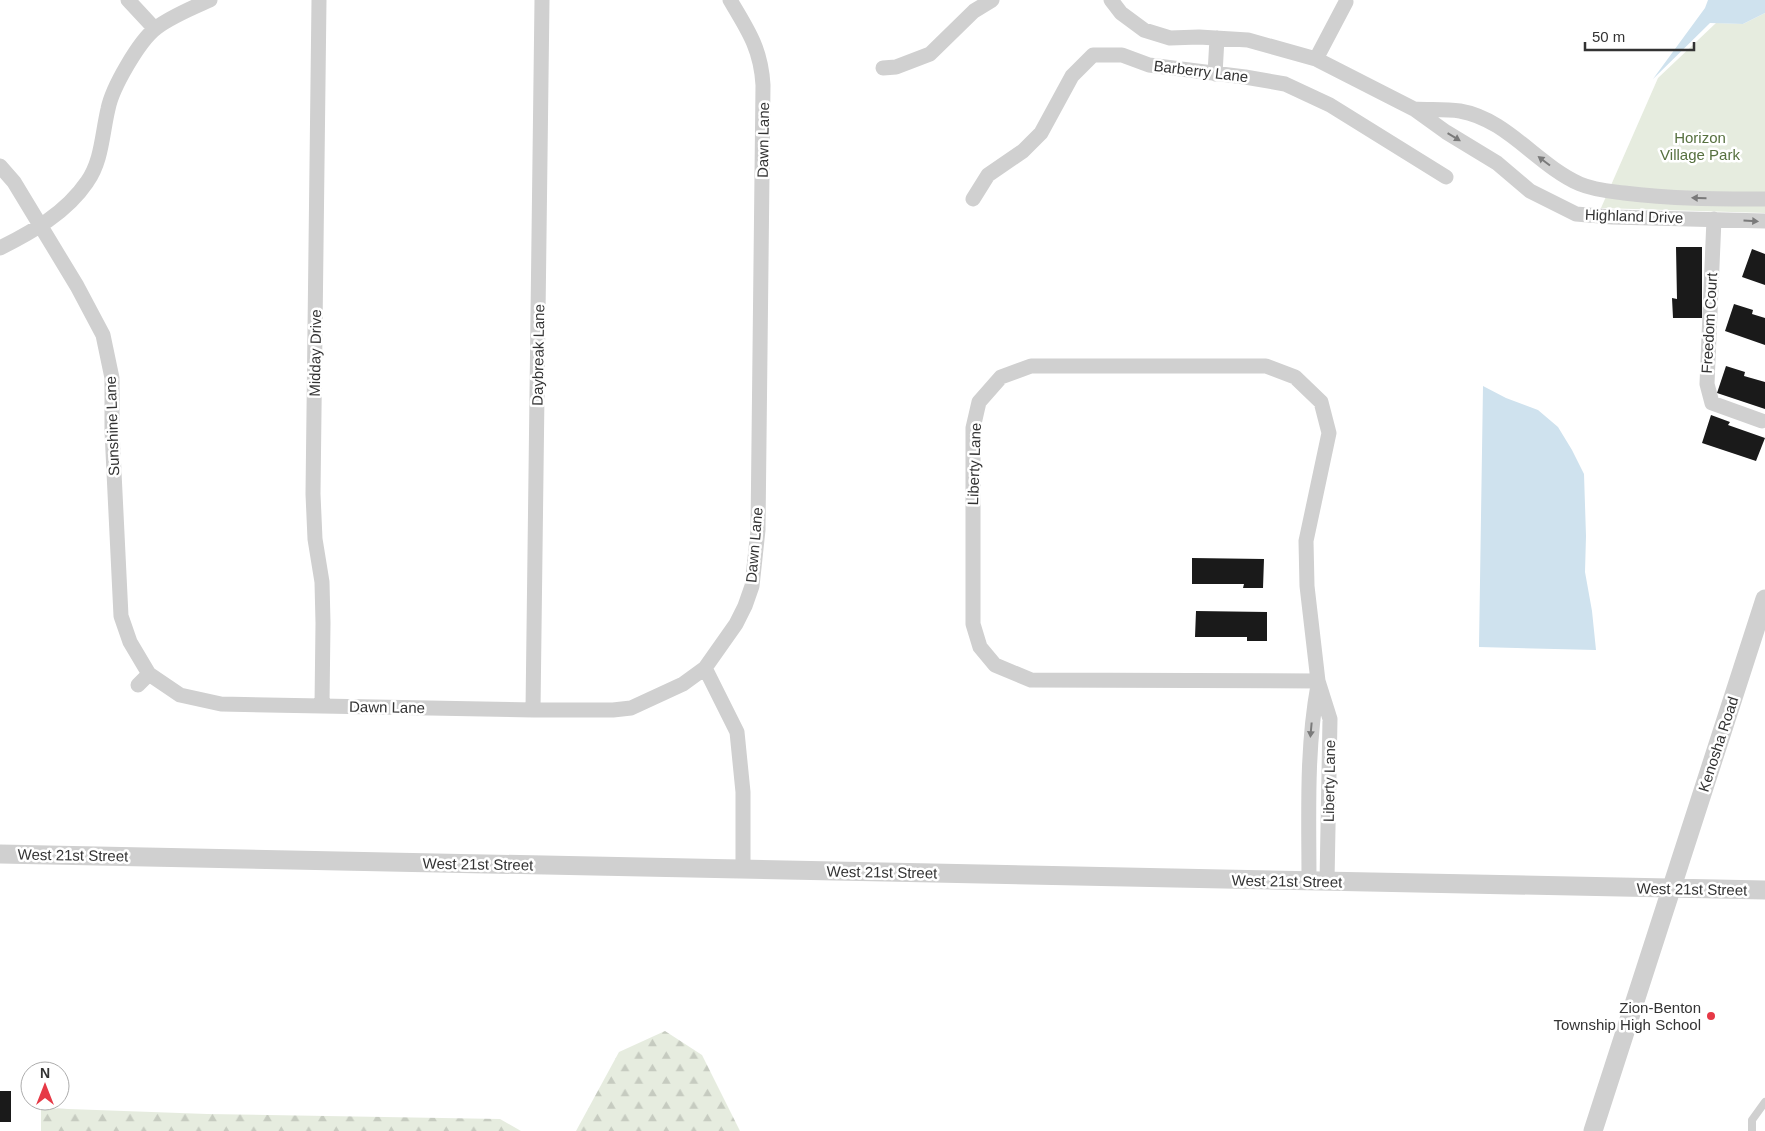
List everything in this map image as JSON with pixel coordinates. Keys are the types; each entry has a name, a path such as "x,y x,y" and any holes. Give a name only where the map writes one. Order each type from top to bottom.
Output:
{"street":[{"path":"128,0 155,29"},
{"path":"0,248 66,208 89,181 101,151 108,107 119,80 133,56 155,29 188,9 210,0"},
{"name":"Midday Drive","path":"319,0 313,494 315,539 322,590 322,705"},
{"name":"Daybreak Lane","path":"533,710 542,0"},
{"name":"Dawn Lane","path":"180,695 222,704 613,710 631,708 683,684 705,668 736,624 745,606 752,586 758,530 762,66 753,39 730,0"},
{"path":"883,68 896,67 930,54 974,12 992,0"},
{"name":"Highland Drive","path":"1111,0 1121,13 1144,30 1170,38 1248,40 1316,59 1414,109 1446,132 1497,163 1530,191 1576,214 1612,217 1765,221"},
{"path":"1316,59 1346,2"},
{"path":"1215,74 1217,38"},
{"name":"Barberry Lane","path":"973,199 988,175 1023,151 1041,133 1072,76 1093,55 1122,55 1149,65 1245,76 1285,84 1330,105 1446,177"},
{"name":"Highland Drive","path":"1414,109 1460,111 1482,118 1579,184 1597,190 1653,196 1765,199"},
{"name":"Sunshine Lane","path":"0,166 14,182 77,286 102,335 112,378 112,431 120,616 143,680 180,695"},
{"name":"Freedom Court","path":"1714,219 1707,384 1712,403 1762,421"},
{"name":"Liberty Lane","path":"1318,681 1030,680 995,665 980,647 972,624 973,428 979,402 1002,377 1030,366 1266,366 1295,377 1321,402 1328,434 1306,541 1307,586 1318,681 1330,719 1318,881"},
{"name":"Kenosha Road","path":"1593,1131 1765,599"},
{"path":"705,668 737,732 743,792 743,869"},
{"name":"West 21st Street","path":"0,854 1765,890"}],"lane":[{"path":"1752,1131 1752,1120 1765,1102"}],"green space":[{"name":"Horizon Village Park","path":"1765,13 1765,213 1601,208 1658,78 1716,23 1743,24"},
{"path":"665,1031 702,1055 740,1131 576,1131 619,1052"},
{"path":"70,1109 207,1114 500,1119 521,1131 41,1131 41,1111 70,1111"}],"water":[{"path":"1708,0 1765,0 1765,13 1743,24 1710,23 1653,79 1705,8"},
{"path":"1483,386 1506,398 1538,410 1558,427 1584,474 1585,572 1596,650 1479,647"}],"building":[{"path":"1676,247 1702,247 1702,318 1673,318 1672,298 1677,299"},
{"path":"1752,249 1765,254 1765,285 1742,277"},
{"path":"1734,304 1753,310 1752,314 1765,318 1765,345 1725,331"},
{"path":"1726,366 1745,372 1744,376 1765,382 1765,409 1717,393"},
{"path":"1711,415 1730,422 1728,425 1765,438 1756,461 1702,443"},
{"path":"1192,558 1264,559 1263,588 1243,588 1244,584 1192,584"},
{"path":"1196,611 1267,612 1267,641 1247,641 1247,637 1195,637"},
{"path":"0,1091 11,1091 11,1122 0,1122"}],"place":[{"name":"Zion-Benton Township High School","path":"1711,1016"}]}
